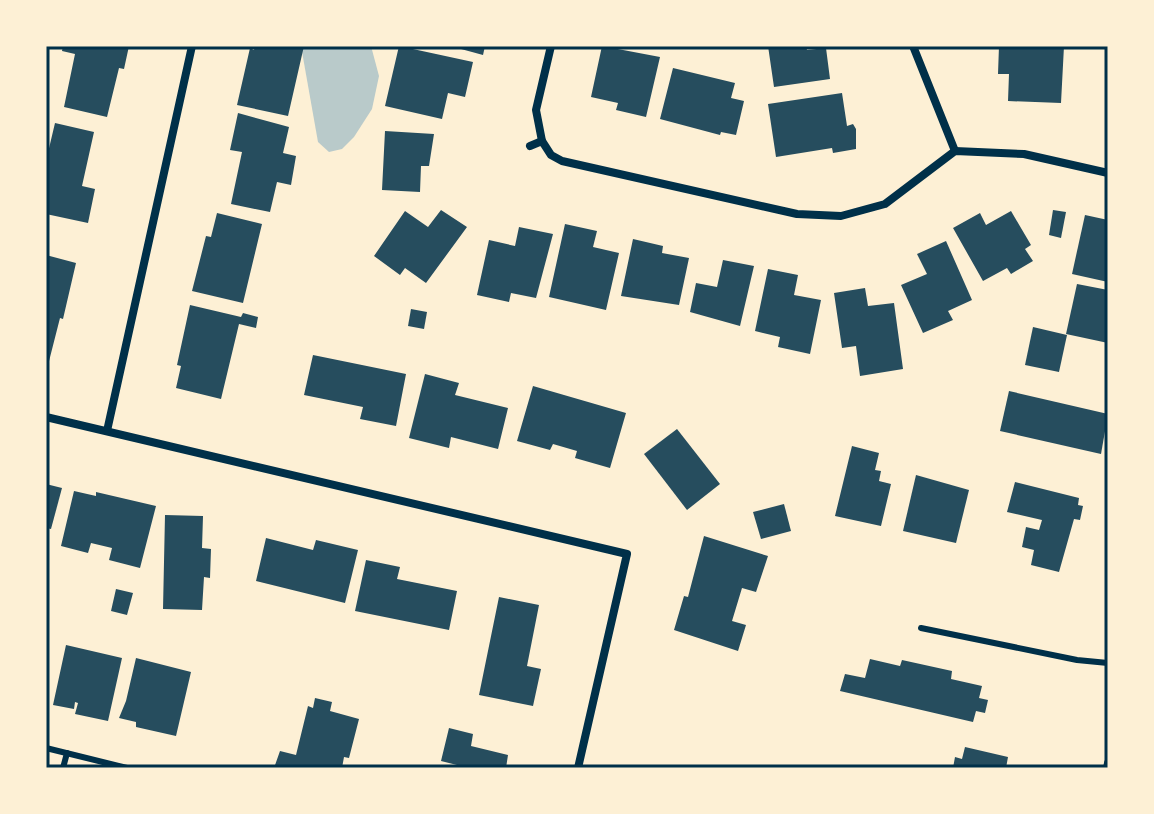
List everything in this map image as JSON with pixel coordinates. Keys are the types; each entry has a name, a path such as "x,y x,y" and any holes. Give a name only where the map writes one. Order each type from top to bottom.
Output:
{"street":[{"path":"107,431 192,46"},
{"path":"551,46 536,110 542,141 551,155 562,161 797,214 841,216 885,204 955,151 1024,154 1108,173"},
{"path":"913,46 955,151"},
{"path":"530,146 542,141"},
{"path":"46,417 627,554 578,768"}],"lane":[{"path":"921,628 1077,660 1108,663"},
{"path":"46,748 127,768"},
{"path":"63,768 67,753"}],"shaded area":[{"path":"301,46 371,46 379,76 372,109 342,149 329,152 318,142"}],"building":[{"path":"63,46 129,46 124,69 119,68 107,117 64,107 75,54 62,51"},
{"path":"255,46 304,46 288,116 237,105 250,48 254,50"},
{"path":"399,46 473,62 465,97 448,93 442,119 385,106"},
{"path":"450,46 485,46 483,55"},
{"path":"602,46 660,57 646,117 616,110 618,103 591,97"},
{"path":"768,46 806,46 807,50 826,48 830,79 774,87"},
{"path":"999,46 1064,46 1061,103 1008,101 1009,74 998,74"},
{"path":"673,68 735,83 731,98 744,101 736,135 721,132 720,135 660,119"},
{"path":"842,93 847,126 853,124 856,129 856,149 833,153 832,148 776,157 768,104"},
{"path":"238,113 289,127 283,153 296,156 291,185 277,182 270,212 231,204 242,152 230,150"},
{"path":"55,123 94,132 82,186 95,189 88,223 46,214 46,161"},
{"path":"385,131 434,134 429,166 421,166 420,192 382,190"},
{"path":"441,210 467,227 426,283 405,268 400,275 374,256 405,211 428,227"},
{"path":"1053,210 1066,212 1061,238 1049,235"},
{"path":"1011,211 1031,245 1025,249 1033,261 1011,274 1007,268 983,281 953,228 980,213 986,225"},
{"path":"217,213 262,224 243,303 192,291 206,236 211,237"},
{"path":"1085,215 1108,220 1108,282 1072,274"},
{"path":"565,224 597,231 593,247 619,253 606,310 549,297"},
{"path":"519,227 553,234 536,298 511,293 509,302 477,295 489,240 515,246"},
{"path":"633,239 663,246 662,253 689,258 679,305 621,296"},
{"path":"946,241 972,300 948,311 953,320 923,333 901,285 927,274 917,254"},
{"path":"46,255 76,263 47,369"},
{"path":"723,260 754,266 740,326 690,312 696,283 717,287"},
{"path":"768,269 798,275 794,295 821,300 810,354 778,347 780,337 755,331"},
{"path":"1077,284 1108,290 1108,343 1066,334"},
{"path":"865,288 868,306 894,303 903,369 860,376 856,346 842,348 834,293"},
{"path":"190,305 241,317 243,313 258,317 256,328 239,324 221,399 176,388 181,366 177,365"},
{"path":"411,309 427,312 424,329 408,326"},
{"path":"1033,327 1067,335 1059,372 1025,365"},
{"path":"313,355 406,374 396,426 360,419 363,407 304,395"},
{"path":"425,374 459,383 455,395 508,408 498,449 451,437 449,448 409,438"},
{"path":"533,386 626,413 610,468 575,458 577,451 553,444 550,450 517,441"},
{"path":"1009,391 1108,414 1101,454 1000,431"},
{"path":"677,429 720,484 687,510 644,454"},
{"path":"852,446 879,453 875,470 881,471 879,481 891,484 881,526 835,516"},
{"path":"916,475 969,490 956,543 903,531"},
{"path":"1015,482 1079,498 1078,505 1083,506 1080,520 1074,519 1059,572 1031,565 1034,550 1022,547 1026,527 1039,530 1042,520 1007,512"},
{"path":"46,484 62,488 51,529 46,528"},
{"path":"74,491 96,496 96,492 156,506 140,568 109,560 112,548 91,543 88,553 61,546"},
{"path":"784,504 791,531 761,539 753,512"},
{"path":"165,515 203,516 202,548 211,549 210,578 204,577 202,610 163,609"},
{"path":"704,536 768,556 756,592 742,588 732,621 746,625 738,651 674,630 684,596 688,597"},
{"path":"266,538 313,550 316,540 358,550 345,603 256,581"},
{"path":"366,560 400,567 397,579 457,591 449,630 355,611"},
{"path":"116,589 133,593 127,615 111,611"},
{"path":"499,597 539,605 527,666 541,669 533,706 479,695"},
{"path":"66,645 122,658 108,721 75,714 78,703 75,702 74,709 53,705"},
{"path":"136,658 191,672 176,736 136,727 136,722 119,718"},
{"path":"870,659 900,666 902,660 952,671 951,679 982,686 979,698 988,700 985,713 976,711 973,722 840,691 845,674 865,678"},
{"path":"315,698 332,702 330,711 359,719 349,758 344,757 342,768 274,768 280,751 296,755 308,706 313,708"},
{"path":"449,728 473,734 471,746 508,755 506,768 456,768 457,765 441,761"},
{"path":"965,747 1008,757 1006,768 953,768 955,757 962,759"}]}
